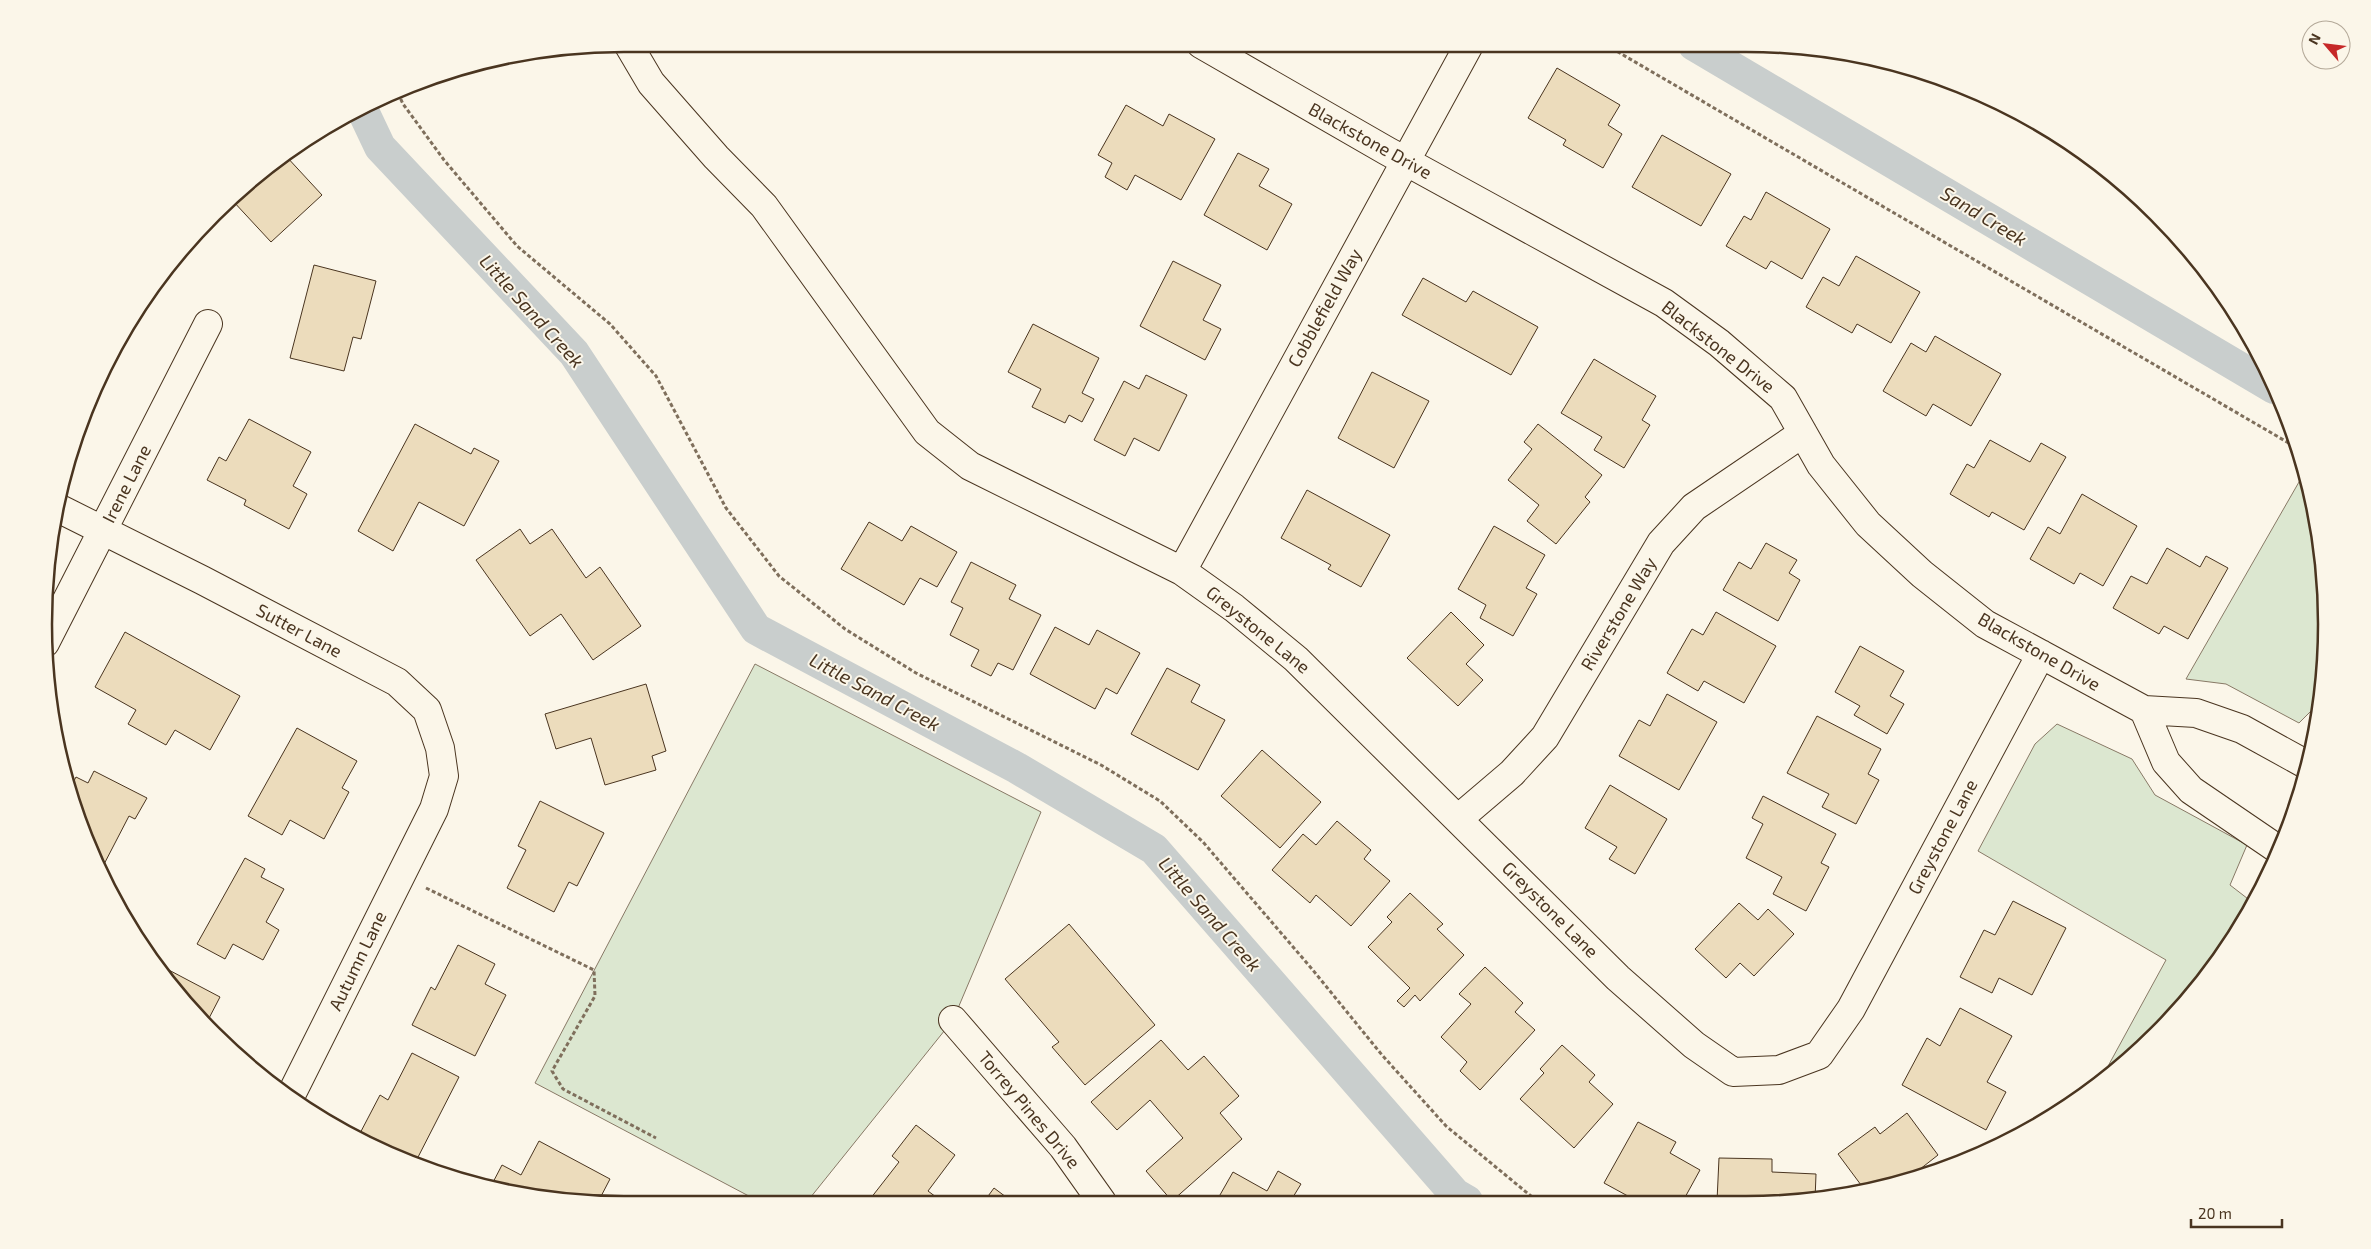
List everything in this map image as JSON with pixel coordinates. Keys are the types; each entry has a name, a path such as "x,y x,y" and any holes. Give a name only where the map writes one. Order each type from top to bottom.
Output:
{"street":[{"name":"Greystone Lane","path":"633,52 651,83 716,157 764,206 928,432 970,466 1182,571 1234,608 1296,659 1618,978 1694,1045 1733,1072 1779,1070 1819,1055 1851,1009 2040,654"},
{"name":"Blackstone Drive","path":"1214,52 1405,161 1664,303 1719,343 1783,398 1821,465 1868,524 1922,574 1985,624 2144,710 2196,713 2206,716 2242,728 2302,762"},
{"name":"Cobblefield Way","path":"1182,571 1465,52"},
{"name":"Irene Lane","path":"52,629 208,324"},
{"name":"Riverstone Way","path":"1458,819 1512,773 1545,737 1661,544 1694,507 1803,433"},
{"name":"Sutter Lane","path":"64,511 397,682 427,710 440,748 444,776 434,809 426,824"},
{"path":"2144,710 2166,762 2191,790 2274,846"},
{"name":"Autumn Lane","path":"293,1090 426,824"},
{"name":"Torrey Pines Drive","path":"953,1020 1063,1147 1098,1196"}],"path":[{"path":"1618,52 2174,374 2289,443"},
{"path":"400,98 444,160 517,246 610,324 656,376 726,508 779,576 846,629 916,673 1101,765 1160,802 1204,842 1382,1056 1446,1126 1531,1196"},
{"path":"401,875 594,970 595,996 552,1071 563,1088 656,1138"}],"green space":[{"path":"2300,480 2314,550 2317,587 2317,662 2312,710 2299,723 2226,684 2186,679"},
{"path":"755,664 1041,812 953,1020 812,1196 749,1196 535,1083"},
{"path":"2057,724 2132,759 2155,795 2247,845 2230,885 2248,899 2242,911 2200,973 2177,1002 2124,1055 2107,1069 2166,960 1978,851 2035,744"}],"building":[{"path":"1557,68 1620,105 1608,125 1622,134 1603,168 1563,145 1566,140 1528,118"},
{"path":"1126,105 1163,126 1169,114 1215,139 1181,200 1135,175 1127,190 1105,177 1112,163 1098,155"},
{"path":"1662,135 1731,174 1701,226 1632,187"},
{"path":"1238,153 1269,169 1259,186 1292,204 1267,250 1204,215"},
{"path":"290,161 322,195 271,242 236,204"},
{"path":"1766,192 1830,229 1802,279 1771,261 1766,269 1726,246 1744,216 1751,220"},
{"path":"1856,256 1920,292 1891,343 1857,324 1852,333 1806,307 1823,277 1839,286"},
{"path":"1173,261 1221,285 1203,320 1221,329 1205,360 1140,326"},
{"path":"314,265 376,281 361,339 353,337 344,371 290,358"},
{"path":"1423,278 1466,302 1473,291 1538,327 1511,375 1402,315"},
{"path":"1033,324 1099,358 1082,393 1094,399 1082,422 1069,415 1065,423 1032,407 1041,389 1008,372"},
{"path":"1935,336 2001,374 1971,426 1933,404 1926,416 1883,391 1911,343 1926,352"},
{"path":"1594,359 1656,396 1642,420 1650,425 1624,468 1594,450 1602,437 1561,413"},
{"path":"1372,372 1429,401 1394,468 1338,438"},
{"path":"1146,375 1187,395 1159,451 1134,438 1125,456 1094,440 1124,381 1139,389"},
{"path":"249,419 311,452 293,486 307,494 289,529 244,505 246,500 207,480 219,457 226,461"},
{"path":"415,424 471,454 474,448 499,461 464,526 419,502 393,551 358,531"},
{"path":"1538,424 1602,475 1585,497 1590,502 1556,544 1527,521 1539,505 1508,480 1532,449 1524,442"},
{"path":"1990,440 2030,462 2041,443 2066,457 2024,530 1992,512 1989,517 1950,494 1967,464 1974,468"},
{"path":"1307,490 1390,535 1361,587 1328,569 1331,565 1281,538"},
{"path":"2082,494 2137,526 2103,586 2080,573 2074,584 2030,559 2048,527 2060,534"},
{"path":"869,522 902,541 911,526 957,552 937,587 920,578 904,605 841,569"},
{"path":"1494,526 1545,555 1526,588 1537,594 1513,636 1480,618 1486,605 1458,589"},
{"path":"520,529 530,544 552,529 586,578 600,567 641,626 593,660 561,614 530,636 476,560"},
{"path":"1766,543 1797,560 1789,573 1800,580 1778,621 1723,590 1739,562 1751,569"},
{"path":"2167,548 2200,567 2206,556 2228,568 2188,639 2164,626 2159,634 2113,608 2131,576 2147,584"},
{"path":"971,562 1016,585 1009,599 1041,615 1013,670 998,663 991,676 971,666 979,650 950,635 963,608 951,602"},
{"path":"1451,612 1484,645 1466,664 1483,680 1458,706 1407,658"},
{"path":"1716,612 1776,646 1744,703 1704,681 1698,691 1667,673 1692,629 1703,635"},
{"path":"1055,627 1089,645 1097,630 1140,653 1117,694 1106,688 1095,709 1030,674"},
{"path":"125,632 240,696 210,750 175,730 166,745 128,724 136,710 95,687"},
{"path":"1860,646 1904,671 1890,696 1904,704 1887,734 1854,715 1860,706 1835,692"},
{"path":"1167,668 1200,685 1191,702 1225,720 1198,770 1131,734"},
{"path":"646,684 666,751 652,756 656,770 605,785 591,738 556,749 545,714"},
{"path":"1667,694 1717,722 1679,790 1619,756 1639,720 1650,726"},
{"path":"1817,716 1881,749 1868,774 1879,780 1856,824 1822,807 1829,794 1787,773"},
{"path":"297,728 357,761 342,788 349,792 324,839 290,820 282,835 248,816"},
{"path":"1262,750 1321,802 1280,848 1221,796"},
{"path":"94,771 147,798 135,819 129,816 105,863 74,780 76,777 88,783"},
{"path":"1610,785 1667,819 1635,874 1609,859 1617,847 1585,828"},
{"path":"1763,796 1836,834 1821,863 1829,867 1806,911 1773,894 1782,877 1746,858 1763,824 1752,818"},
{"path":"540,801 604,833 577,886 569,882 554,912 507,888 526,850 518,846"},
{"path":"1337,821 1371,850 1364,859 1390,881 1351,926 1316,895 1310,903 1272,870 1303,834 1316,845"},
{"path":"245,858 265,869 261,877 284,889 266,922 279,930 263,960 233,944 225,959 197,944"},
{"path":"1410,893 1443,924 1437,929 1464,955 1420,1001 1415,995 1404,1007 1397,1001 1410,988 1368,947 1392,922 1387,917"},
{"path":"2013,901 2066,928 2032,995 1999,978 1992,993 1960,977 1984,930 1995,935"},
{"path":"1739,903 1758,920 1768,909 1794,934 1754,976 1740,963 1726,978 1695,949"},
{"path":"1069,924 1155,1025 1085,1085 1052,1047 1059,1042 1005,979"},
{"path":"458,945 495,964 485,984 506,995 475,1056 412,1025 431,987 435,990"},
{"path":"1485,967 1523,1003 1515,1012 1535,1030 1480,1090 1460,1071 1467,1062 1441,1037 1471,1004 1459,994"},
{"path":"169,970 220,997 209,1018"},
{"path":"1960,1008 2012,1036 1987,1082 2006,1092 1986,1130 1902,1085 1927,1038 1940,1046"},
{"path":"1161,1040 1188,1070 1204,1056 1239,1096 1220,1113 1242,1139 1178,1196 1168,1196 1146,1171 1183,1138 1150,1100 1117,1130 1091,1102"},
{"path":"1562,1045 1595,1075 1589,1082 1613,1104 1574,1148 1520,1099 1544,1073 1540,1069"},
{"path":"412,1053 459,1077 418,1157 361,1132 380,1095 388,1100"},
{"path":"1907,1113 1938,1155 1920,1169 1861,1185 1838,1154 1875,1127 1880,1134"},
{"path":"1638,1122 1676,1142 1670,1153 1700,1170 1686,1196 1628,1196 1604,1183"},
{"path":"916,1125 955,1155 928,1191 935,1196 872,1196 899,1162 892,1156"},
{"path":"539,1141 610,1179 601,1195 550,1192 494,1181 502,1165 521,1175"},
{"path":"1719,1158 1772,1159 1772,1172 1816,1174 1815,1192 1717,1196"},
{"path":"1278,1171 1301,1184 1294,1196 1219,1196 1233,1172 1267,1191"},
{"path":"994,1188 1005,1196 988,1196"}],"waterway":[{"name":"Sand Creek","path":"1706,52 2265,382"},
{"name":"Little Sand Creek","path":"365,115 380,147 574,353 756,629 1017,768 1154,849 1458,1196"}]}
